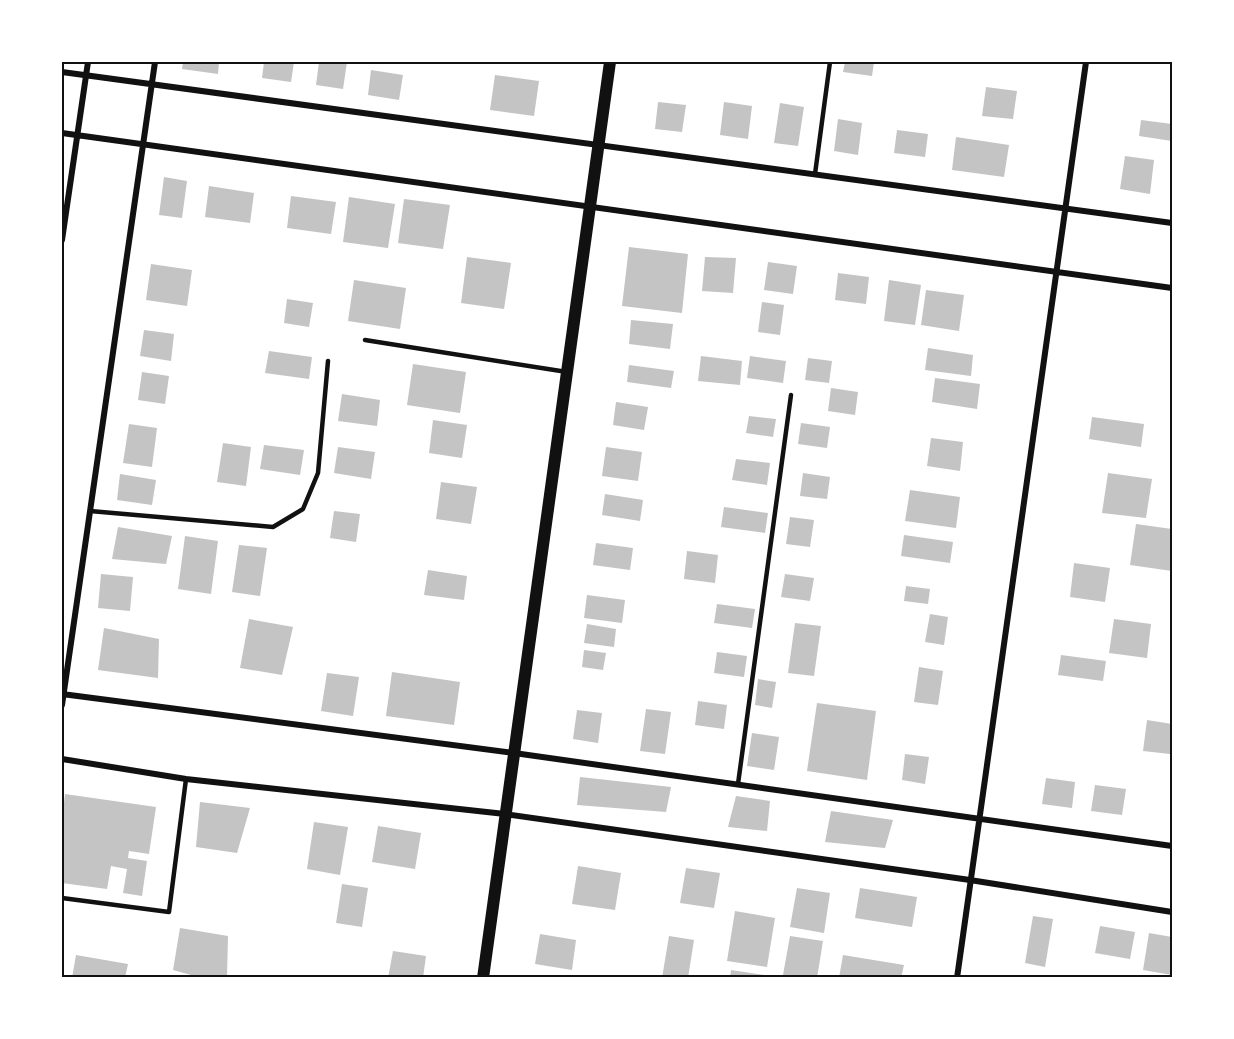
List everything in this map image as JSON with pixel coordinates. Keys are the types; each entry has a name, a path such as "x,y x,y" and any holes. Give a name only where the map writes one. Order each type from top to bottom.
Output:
{"main road":[{"path":"483,978 610,62"}],"street":[{"path":"62,240 88,62"},
{"path":"62,705 155,62"},
{"path":"957,978 1086,62"},
{"path":"62,72 1173,223"},
{"path":"62,133 1173,288"},
{"path":"62,694 514,753 1173,846"},
{"path":"62,759 186,779 505,814 970,880 1173,912"}],"lane":[{"path":"815,174 830,62"},
{"path":"365,340 567,372"},
{"path":"90,511 273,527 303,509 318,473 328,361"},
{"path":"738,784 791,395"},
{"path":"62,898 170,912 186,779"}],"building":[{"path":"183,62 219,62 218,74 182,69"},
{"path":"264,62 294,62 291,82 262,78"},
{"path":"319,62 347,62 343,89 316,85"},
{"path":"845,62 874,62 872,76 843,72"},
{"path":"371,70 403,75 399,100 368,95"},
{"path":"495,75 539,81 534,116 490,110"},
{"path":"986,87 1017,91 1013,119 982,116"},
{"path":"658,102 686,105 682,132 655,129"},
{"path":"724,102 752,106 748,139 720,135"},
{"path":"780,103 804,107 798,146 774,143"},
{"path":"838,119 862,123 858,155 834,151"},
{"path":"1141,120 1172,124 1172,141 1139,136"},
{"path":"897,130 928,134 925,157 894,153"},
{"path":"956,137 1009,145 1004,177 952,170"},
{"path":"1125,156 1154,160 1150,194 1120,189"},
{"path":"164,177 187,181 182,218 159,215"},
{"path":"209,186 254,193 250,223 205,217"},
{"path":"291,196 336,202 331,234 287,228"},
{"path":"349,197 395,204 388,248 343,242"},
{"path":"404,199 450,205 443,249 398,243"},
{"path":"629,247 688,254 682,313 622,306"},
{"path":"467,257 511,263 504,309 461,303"},
{"path":"705,257 736,258 733,293 702,291"},
{"path":"768,262 797,266 793,294 764,290"},
{"path":"151,264 192,270 187,306 146,300"},
{"path":"838,273 869,277 866,304 835,300"},
{"path":"354,280 406,288 400,329 348,321"},
{"path":"889,280 921,285 915,325 884,321"},
{"path":"926,290 964,295 959,331 921,325"},
{"path":"287,299 313,303 309,327 284,323"},
{"path":"762,302 784,305 780,335 758,332"},
{"path":"631,320 673,324 670,349 629,344"},
{"path":"144,330 174,334 171,361 140,356"},
{"path":"928,348 973,355 971,376 925,370"},
{"path":"269,351 312,357 309,379 265,373"},
{"path":"701,356 742,361 740,385 698,381"},
{"path":"750,356 786,361 783,383 747,378"},
{"path":"808,358 832,361 829,383 805,380"},
{"path":"413,364 466,372 460,413 407,405"},
{"path":"629,365 674,371 671,388 627,382"},
{"path":"142,372 169,376 165,404 138,400"},
{"path":"935,378 980,384 977,409 932,402"},
{"path":"831,388 858,392 855,415 828,411"},
{"path":"342,394 380,400 377,426 338,421"},
{"path":"616,402 648,407 644,430 613,425"},
{"path":"749,416 776,419 773,437 746,433"},
{"path":"1092,417 1144,424 1141,447 1089,439"},
{"path":"433,420 467,425 462,458 429,453"},
{"path":"801,423 830,427 827,448 798,444"},
{"path":"129,424 157,428 152,467 123,463"},
{"path":"931,438 963,442 960,471 927,466"},
{"path":"223,443 251,447 246,486 217,482"},
{"path":"264,445 304,450 300,475 260,469"},
{"path":"338,447 375,452 371,479 334,473"},
{"path":"606,447 642,452 638,481 602,476"},
{"path":"736,459 770,463 767,485 732,480"},
{"path":"803,473 830,477 827,499 800,496"},
{"path":"1108,473 1152,479 1146,518 1102,513"},
{"path":"120,474 156,480 152,505 117,500"},
{"path":"441,482 477,487 471,524 436,519"},
{"path":"910,490 960,497 956,528 905,521"},
{"path":"605,494 643,500 640,521 602,515"},
{"path":"724,507 768,513 765,533 721,527"},
{"path":"334,511 360,514 356,542 330,538"},
{"path":"790,517 814,520 810,547 786,544"},
{"path":"1136,524 1172,529 1172,571 1130,565"},
{"path":"118,527 172,536 166,564 112,559"},
{"path":"904,535 953,542 950,563 901,556"},
{"path":"185,536 218,541 211,594 178,589"},
{"path":"596,543 633,548 630,570 593,565"},
{"path":"239,545 267,548 260,596 232,592"},
{"path":"687,551 718,555 715,583 684,579"},
{"path":"1074,563 1110,568 1105,602 1070,597"},
{"path":"428,570 467,576 464,600 424,595"},
{"path":"101,574 133,577 130,611 98,608"},
{"path":"785,574 814,578 810,601 781,597"},
{"path":"906,586 930,589 928,604 904,601"},
{"path":"587,595 625,600 622,623 584,618"},
{"path":"717,604 755,609 752,628 714,623"},
{"path":"930,614 948,617 944,645 925,642"},
{"path":"249,619 293,627 282,675 240,668"},
{"path":"1114,619 1151,624 1147,658 1109,653"},
{"path":"795,623 821,626 814,676 788,673"},
{"path":"587,624 616,629 614,647 584,643"},
{"path":"104,628 159,639 158,678 98,670"},
{"path":"584,650 606,653 603,670 582,667"},
{"path":"717,652 747,656 744,677 714,673"},
{"path":"1061,655 1106,661 1103,681 1058,675"},
{"path":"919,667 943,671 938,705 914,702"},
{"path":"392,672 460,682 454,725 386,716"},
{"path":"327,673 359,677 353,716 321,711"},
{"path":"758,679 776,682 772,708 755,705"},
{"path":"698,701 727,705 724,729 695,725"},
{"path":"817,703 876,711 867,780 807,771"},
{"path":"646,709 671,712 665,754 640,751"},
{"path":"577,710 602,713 598,743 573,739"},
{"path":"1147,720 1172,724 1170,754 1143,751"},
{"path":"752,733 779,737 774,770 747,766"},
{"path":"905,754 929,757 925,784 902,780"},
{"path":"580,777 671,787 666,812 577,805"},
{"path":"1046,778 1075,782 1072,808 1042,804"},
{"path":"1095,785 1126,789 1122,815 1091,811"},
{"path":"65,794 156,807 149,854 129,851 128,858 147,861 142,896 123,893 127,869 111,866 107,889 62,883 62,820"},
{"path":"736,796 770,801 767,831 728,827"},
{"path":"200,802 250,808 237,853 196,847"},
{"path":"831,811 893,820 885,848 825,842"},
{"path":"314,822 348,827 340,875 307,869"},
{"path":"378,826 421,833 415,869 372,862"},
{"path":"578,866 621,873 615,910 572,904"},
{"path":"686,868 720,873 714,908 680,903"},
{"path":"342,884 368,888 362,927 336,923"},
{"path":"797,888 830,893 824,933 790,927"},
{"path":"860,888 917,897 912,927 855,918"},
{"path":"735,911 775,918 767,967 727,961"},
{"path":"1033,916 1053,919 1045,967 1025,963"},
{"path":"1100,926 1135,932 1130,959 1095,953"},
{"path":"180,928 228,936 227,978 202,978 173,970"},
{"path":"1149,933 1172,937 1172,975 1143,970"},
{"path":"540,934 576,940 572,970 535,964"},
{"path":"669,936 694,940 688,978 662,978"},
{"path":"790,936 823,941 817,978 783,975"},
{"path":"393,951 426,956 423,978 388,978"},
{"path":"76,955 128,964 125,978 72,978"},
{"path":"843,955 904,965 901,978 839,978"},
{"path":"731,970 771,976 771,978 730,978"}]}
